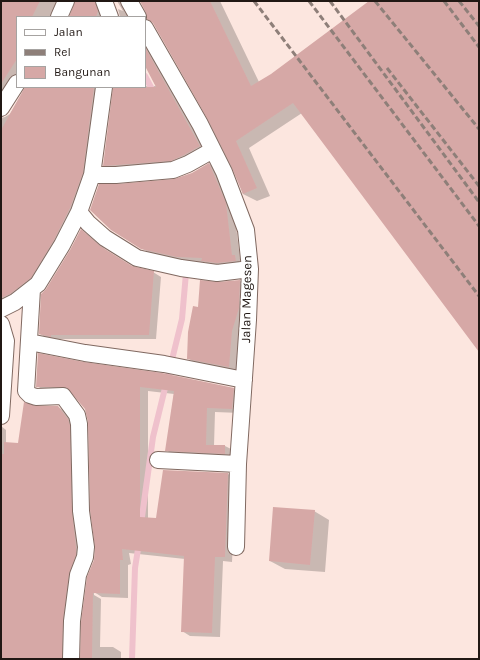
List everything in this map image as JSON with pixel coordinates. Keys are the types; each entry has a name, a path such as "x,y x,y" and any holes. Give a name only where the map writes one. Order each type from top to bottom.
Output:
{"street":[{"path":"59,16 66,1"},
{"path":"104,1 110,16"},
{"path":"129,1 137,16"},
{"name":"Jalan Magesen","path":"146,30 200,124 224,172 246,230 250,269 238,464 236,547"},
{"path":"1,108 16,85"},
{"path":"1,309 15,302 38,284 62,245 79,212 92,175 104,88"},
{"path":"92,175 116,175 173,170 188,164 213,150"},
{"path":"79,212 88,223 105,238 137,258 188,269 217,273 250,269"},
{"path":"32,289 26,391 30,395 36,397 63,396 77,415 79,424 81,511 86,547 85,558 78,575 72,621 71,659"},
{"path":"1,324 6,341 1,416"},
{"path":"29,342 85,353 164,364 244,380"},
{"path":"158,460 238,464"}],"building":[{"path":"1,1 40,1 32,16 16,16 16,61 1,84"},
{"path":"75,1 95,1 98,11 96,16 69,16"},
{"path":"140,1 210,1 251,86 271,74 369,1 479,1 479,352 293,103 236,141 257,188 243,194 208,120 153,23 147,19 146,13"},
{"path":"146,49 200,146 171,161 103,166 113,88 156,87 146,68"},
{"path":"24,88 94,88 83,173 70,208 54,240 31,278 10,294 1,298 1,130"},
{"path":"209,163 226,203 232,255 235,255 236,261 217,263 201,261 202,258 177,257 141,249 111,230 90,210 99,184 174,179 192,173"},
{"path":"81,229 100,246 132,266 154,271 149,335 51,335 51,337 39,334 41,294 46,289 70,250"},
{"path":"200,280 218,282 240,280 239,308 232,331 229,367 187,359 188,332 193,306 198,307"},
{"path":"38,353 84,362 162,373 234,388 232,409 207,408 206,445 225,445 225,454 165,451 174,391 140,387 140,517 156,518 163,470 228,473 225,557 215,557 212,633 181,632 184,556 122,549 123,560 120,560 120,594 93,593 92,659 80,659 81,622 87,577 94,560 95,548 90,510 88,422 85,409 67,388 36,387"},
{"path":"24,402 36,406 58,406 68,419 70,425 72,511 76,555 69,574 63,620 62,659 1,658 2,454 4,454 4,442 18,443"},
{"path":"273,507 315,510 310,565 269,561"}],"waterway":[{"path":"146,78 154,93"},
{"path":"141,524 153,437 182,319 186,273"},
{"path":"132,659 135,568 139,543"}],"railway":[{"path":"254,1 479,296"},
{"path":"309,1 479,226"},
{"path":"330,1 479,202"},
{"path":"375,1 479,129"},
{"path":"444,1 479,47"},
{"path":"459,1 479,26"},
{"path":"387,68 479,186"}]}
